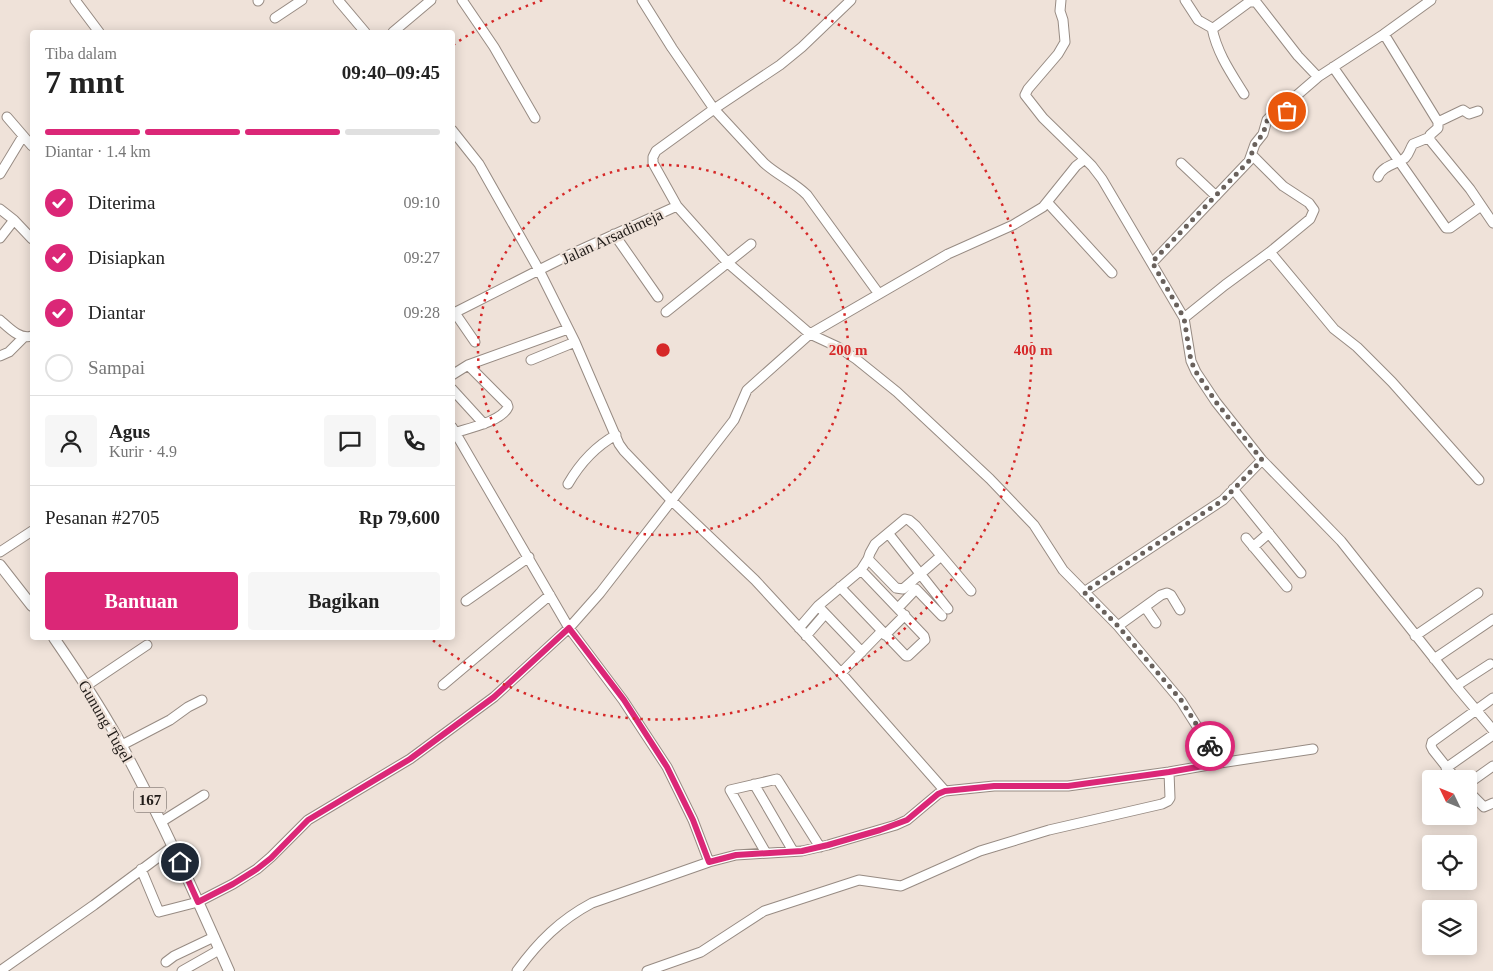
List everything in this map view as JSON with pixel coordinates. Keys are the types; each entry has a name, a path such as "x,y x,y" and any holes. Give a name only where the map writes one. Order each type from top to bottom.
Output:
{"main road":[{"path":"0,565 30,603"},
{"name":"Gunung Tugel","path":"56,640 122,745 161,822 229,971"}],"street":[{"path":"74,0 97,30"},
{"path":"275,18 302,0"},
{"path":"338,0 360,30"},
{"path":"394,30 431,0"},
{"path":"462,0 494,47 535,118"},
{"path":"642,0 714,109 764,163 807,194 879,294"},
{"path":"714,109 780,65 802,47 851,0"},
{"path":"1060,0 1065,42 1058,54 1028,89 1026,95 1043,118 1092,166 1102,179 1184,318 1191,361 1216,402 1262,460 1341,541 1493,730"},
{"path":"1185,0 1198,20 1212,28 1216,44 1224,62 1244,94"},
{"path":"1152,262 1249,161 1253,150 1263,134 1268,118 1279,120 1296,96 1318,77 1384,34 1431,0"},
{"path":"1212,28 1215,28 1249,2 1256,2 1298,56 1318,77"},
{"path":"1378,177 1380,172 1409,153 1414,144 1430,137 1438,128 1438,122 1384,34"},
{"path":"1333,67 1447,228 1481,206"},
{"name":"Jalan Arsadimeja","path":"455,313 539,270 677,206 653,163 653,157 656,151 714,109"},
{"path":"1438,122 1463,110 1469,114 1478,111"},
{"path":"7,118 30,144"},
{"path":"455,135 479,164 539,270 575,342 616,435 628,455 671,500 755,580 841,673 945,791"},
{"path":"0,174 23,136"},
{"path":"1430,137 1446,161 1470,189 1493,223"},
{"path":"1184,318 1310,219 1314,210 1309,203 1283,186 1253,150"},
{"path":"141,869 159,912 198,902 257,869 271,858 308,820 410,759 494,697 569,628 600,593 734,420 747,390 810,334 948,254 1013,225 1048,202 1076,166 1084,159"},
{"path":"1181,163 1216,196"},
{"path":"1048,202 1112,273"},
{"path":"677,206 728,263 810,334 838,347 897,392 941,431 1034,525 1063,570 1118,626 1181,700 1220,763"},
{"path":"0,209 30,237"},
{"path":"0,238 14,220"},
{"path":"614,234 658,297"},
{"path":"666,312 751,244"},
{"path":"1270,252 1334,329 1357,347 1392,382 1479,480"},
{"path":"455,315 475,342"},
{"path":"0,320 20,336 28,336"},
{"path":"455,373 468,365 568,329"},
{"path":"0,356 9,352 28,336"},
{"path":"531,360 575,342"},
{"path":"468,365 507,404 507,410 484,424 455,430 569,628 624,700 667,767 693,820 709,862"},
{"path":"455,392 484,424"},
{"path":"568,484 587,458 603,443 616,435"},
{"path":"1084,592 1223,500 1262,460"},
{"path":"1233,489 1302,573"},
{"path":"799,628 818,606 860,570 868,559 872,548 907,519 916,526 971,591"},
{"path":"0,552 30,532"},
{"path":"888,533 920,574 945,612 916,590 898,608"},
{"path":"1253,546 1269,534"},
{"path":"1246,538 1287,586"},
{"path":"868,559 898,589 903,589 941,556"},
{"path":"466,601 528,557"},
{"path":"840,587 883,633 908,656 925,639 905,615 860,570"},
{"path":"1416,636 1478,593"},
{"path":"442,685 550,595"},
{"path":"1118,626 1161,595 1170,595 1180,610"},
{"path":"818,606 862,652"},
{"path":"1145,607 1156,623"},
{"path":"806,636 825,614"},
{"path":"841,673 905,615"},
{"path":"1434,659 1493,619"},
{"path":"86,686 147,645"},
{"path":"1456,686 1490,664"},
{"path":"1493,698 1432,742 1431,746 1446,768 1493,735"},
{"path":"122,745 170,720 202,700"},
{"path":"517,971 544,937 579,910 613,895 709,862 736,855 820,847 896,825 907,820 938,794 945,791 994,786 1068,786 1169,772 1313,748"},
{"path":"1478,777 1493,766"},
{"path":"647,971 701,952 764,911 859,880 901,886 989,848 1049,830 1162,804 1170,798 1169,772"},
{"path":"766,853 730,790 777,779 820,847"},
{"path":"754,784 792,851"},
{"path":"161,822 204,795"},
{"path":"1478,801 1484,807 1493,803"},
{"path":"0,971 172,847"},
{"path":"166,962 174,956 214,938"},
{"path":"182,971 220,950"}],"way so far":[{"path":"1210,746 1181,700 1118,626 1084,592 1223,500 1262,460 1216,402 1196,372 1191,361 1184,318 1155,271 1152,262 1249,161 1255,144 1263,134 1268,118 1279,120 1287,111"}],"route":[{"path":"180,862 198,902 233,884 271,858 308,820 410,759 494,697 569,628 624,700 667,767 693,820 709,862 736,855 802,851 880,830 907,820 938,794 945,791 994,786 1068,786 1220,763 1210,746"}]}
